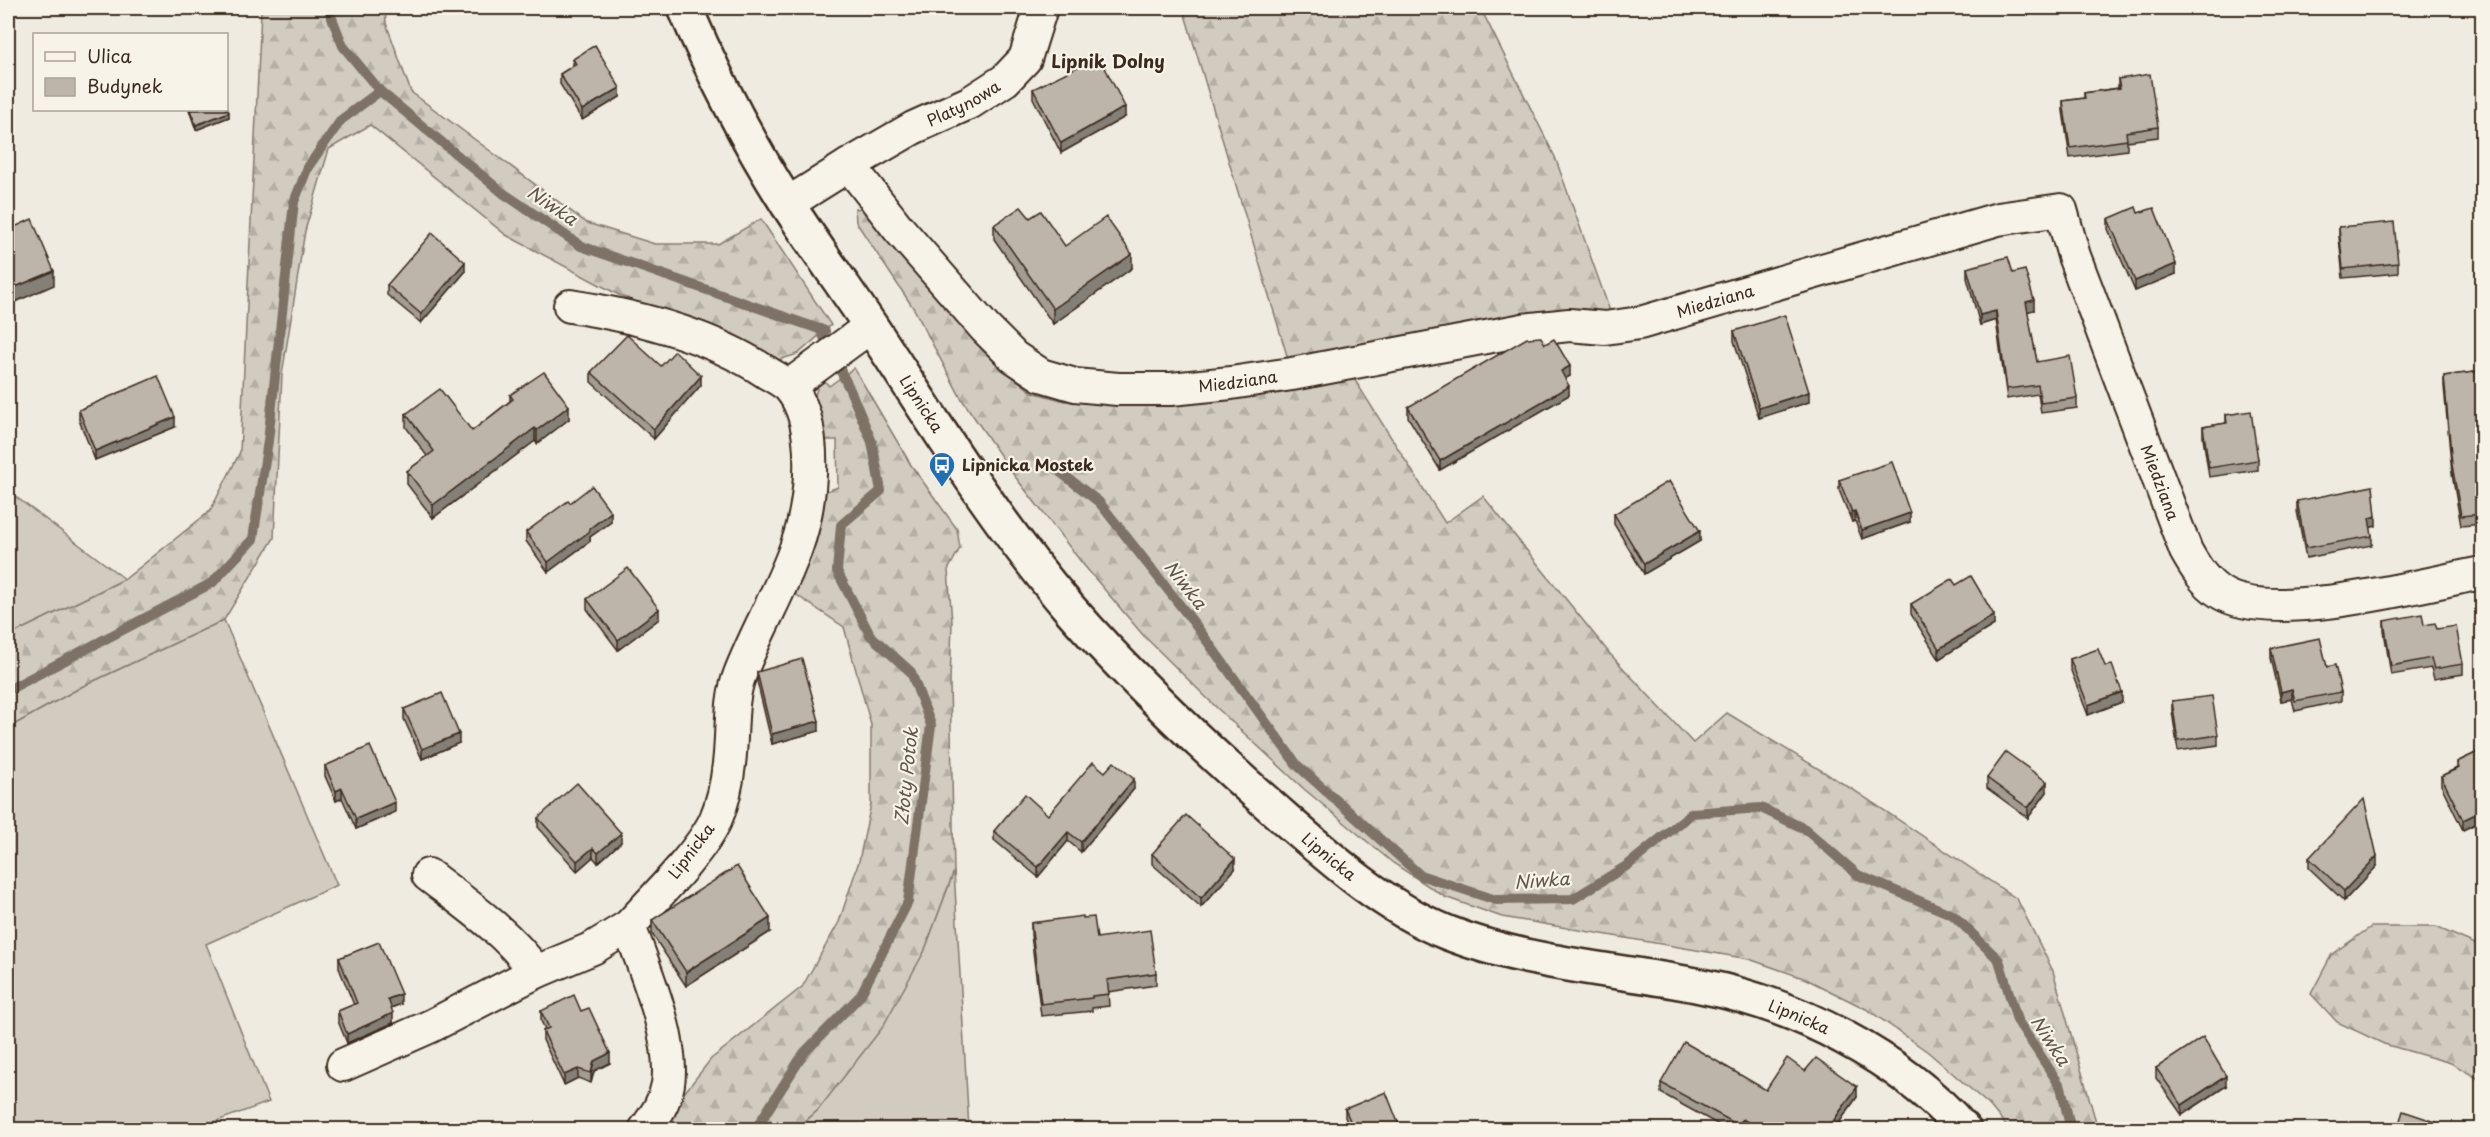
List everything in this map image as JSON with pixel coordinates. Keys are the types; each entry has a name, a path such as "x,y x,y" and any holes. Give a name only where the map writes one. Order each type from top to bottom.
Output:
{"street":[{"name":"Lipnicka","path":"685,8 708,63 743,130 787,204 1011,533 1067,605 1127,672 1186,731 1302,834 1345,869 1398,907 1443,931 1487,947 1539,960 1701,985 1771,1005 1835,1034 1889,1065 1935,1100 1964,1130"},
{"name":"Platynowa","path":"849,165 913,128 971,102 1005,80 1025,59 1041,8"},
{"path":"787,204 849,165"},
{"name":"Miedziana","path":"849,165 898,228 985,328 1014,357 1041,375 1053,379 1075,385 1118,389 1171,389 1231,383 1292,374 1523,330 1569,325 1605,328 1640,323 1998,219 2061,210 2074,256 2186,550 2199,574 2221,593 2245,602 2272,606 2327,602 2482,573"},
{"path":"570,306 600,311 706,340 756,365 797,380 871,326"},
{"name":"Lipnicka","path":"343,1065 431,1026 536,972 593,948 629,926 701,842 715,821 724,795 739,676 798,544 811,484 808,437 797,401 797,380"},
{"path":"428,875 497,928 520,951 536,972"},
{"path":"629,926 658,1011 668,1064 669,1083 665,1097 659,1111 645,1130"}],"green space":[{"path":"264,8 385,8 386,23 411,92 587,223 655,244 718,244 761,219 831,325 798,354 778,360 619,295 506,235 370,125 329,149 305,231 282,375 274,538 224,620 83,686 8,728 8,636 125,579 210,511 240,452 261,11"},
{"path":"1183,8 1355,8 1356,11 1483,13 1555,157 1610,311 1520,316 1288,359"},
{"path":"863,208 998,365 1032,392 1065,401 1174,405 1237,399 1353,377 1445,523 1483,496 1610,654 1693,743 1727,713 1855,791 2017,899 2053,971 2098,1129 2009,1129 1989,1105 1928,1052 1868,1010 1806,979 1749,959 1502,917 1445,897 1393,863 1304,789 1217,708 1143,635 1082,563 1013,474 961,398 914,309 856,222 855,209"},
{"path":"854,368 911,465 957,529 960,548 948,570 952,622 950,683 954,871 924,952 882,1028 818,1110 796,1129 655,1130 711,1059 802,987 839,922 859,861 871,804 871,725 844,627 786,588 818,494 838,487 837,440 821,440 811,407 821,377 829,386"},
{"path":"8,491 125,579 8,636"},
{"path":"224,620 337,885 206,944 269,1102 195,1129 8,1129 8,728 83,686"},
{"path":"954,871 969,1129 796,1130 818,1110 924,952"},
{"path":"2371,927 2436,927 2482,947 2482,1081 2451,1063 2384,1044 2337,1022 2311,994 2332,954"}],"building":[{"path":"595,45 620,88 582,110 560,74 576,64 573,59"},
{"path":"1099,56 1125,107 1061,143 1033,89"},
{"path":"2150,74 2158,127 2126,132 2127,140 2070,148 2063,101 2085,98 2084,93 2120,88 2118,79"},
{"path":"228,110 229,112 196,125 190,111"},
{"path":"1021,207 1030,218 1041,211 1065,246 1106,217 1132,254 1053,309 994,225"},
{"path":"2136,207 2138,213 2154,208 2176,264 2135,281 2108,219"},
{"path":"32,219 54,271 8,290 8,230"},
{"path":"2394,222 2398,263 2343,269 2339,227"},
{"path":"432,233 465,262 421,314 387,285"},
{"path":"2008,257 2013,273 2025,270 2034,300 2026,302 2037,362 2070,356 2077,398 2041,403 2038,385 2007,389 1996,311 1980,315 1967,268"},
{"path":"1785,315 1809,392 1759,408 1734,331"},
{"path":"627,335 661,366 675,351 701,376 654,429 591,372"},
{"path":"1541,337 1545,344 1554,339 1570,366 1561,371 1569,386 1440,461 1408,407 1527,338"},
{"path":"2482,371 2482,514 2461,516 2452,465 2444,376"},
{"path":"544,372 569,406 537,430 535,428 433,505 407,471 434,451 406,414 440,389 472,431 513,399 510,395"},
{"path":"158,376 175,417 95,451 79,410"},
{"path":"2251,411 2258,460 2209,468 2203,427 2227,423 2226,415"},
{"path":"1892,462 1910,513 1862,530 1839,480"},
{"path":"1669,481 1700,531 1644,564 1614,514"},
{"path":"592,486 611,512 589,529 590,531 548,562 526,532"},
{"path":"2373,486 2376,516 2369,518 2372,536 2306,548 2297,501"},
{"path":"628,568 659,609 618,640 587,599"},
{"path":"1971,576 1994,615 1939,649 1911,604 1952,579 1956,585"},
{"path":"2422,614 2424,625 2435,623 2437,629 2456,626 2463,664 2434,669 2431,658 2391,666 2384,621"},
{"path":"2320,638 2327,667 2335,665 2341,692 2295,701 2292,689 2281,692 2271,648"},
{"path":"2098,649 2105,666 2112,665 2122,692 2088,705 2070,659"},
{"path":"802,659 819,721 772,734 757,672"},
{"path":"442,693 459,734 422,749 404,709"},
{"path":"2212,696 2218,735 2178,741 2172,701"},
{"path":"370,746 395,802 356,819 342,788 336,791 325,766"},
{"path":"2482,750 2482,811 2463,820 2441,776 2459,768 2457,762"},
{"path":"2006,752 2047,782 2028,808 1987,778"},
{"path":"1093,762 1105,772 1114,762 1134,779 1081,842 1068,832 1038,867 994,831 1025,794 1048,815"},
{"path":"577,783 621,833 598,853 593,848 577,861 538,818"},
{"path":"2364,799 2377,856 2344,891 2309,858"},
{"path":"1186,815 1235,859 1201,898 1152,854"},
{"path":"737,866 770,918 686,972 652,920"},
{"path":"1083,916 1083,918 1094,917 1097,938 1150,930 1156,973 1107,980 1109,994 1041,1004 1031,923"},
{"path":"379,942 401,994 388,999 393,1013 347,1034 338,1011 357,1003 339,958"},
{"path":"574,995 581,1011 589,1008 610,1053 594,1061 591,1073 578,1069 564,1075 543,1031 549,1028 541,1011"},
{"path":"2203,1037 2226,1076 2182,1105 2156,1068"},
{"path":"1684,1042 1766,1090 1787,1058 1805,1071 1816,1058 1857,1087 1827,1130 1778,1130 1771,1125 1768,1130 1760,1130 1743,1119 1738,1125 1661,1083"},
{"path":"1386,1092 1401,1130 1343,1130 1352,1125 1345,1109"},
{"path":"2403,1111 2436,1122 2434,1130 2397,1130"}],"waterway":[{"name":"Niwka","path":"328,8 343,46 380,91 503,193 581,246 825,331"},
{"path":"8,690 212,583 253,539 268,441 294,202 308,167 341,120 380,91"},
{"name":"Złoty Potok","path":"755,1130 804,1053 860,996 908,902 931,725 911,672 870,635 837,571 841,525 881,491 872,442 820,329"},
{"name":"Niwka","path":"1051,465 1099,502 1194,623 1297,765 1420,875 1496,900 1573,899 1628,865 1692,813 1761,808 1805,829 1858,875 1953,915 1999,960 2017,1020 2061,1087 2071,1130"}],"place":[{"name":"Lipnicka Mostek","path":"942,488"}],"district":[{"name":"Lipnik Dolny","path":"1108,62"}]}
